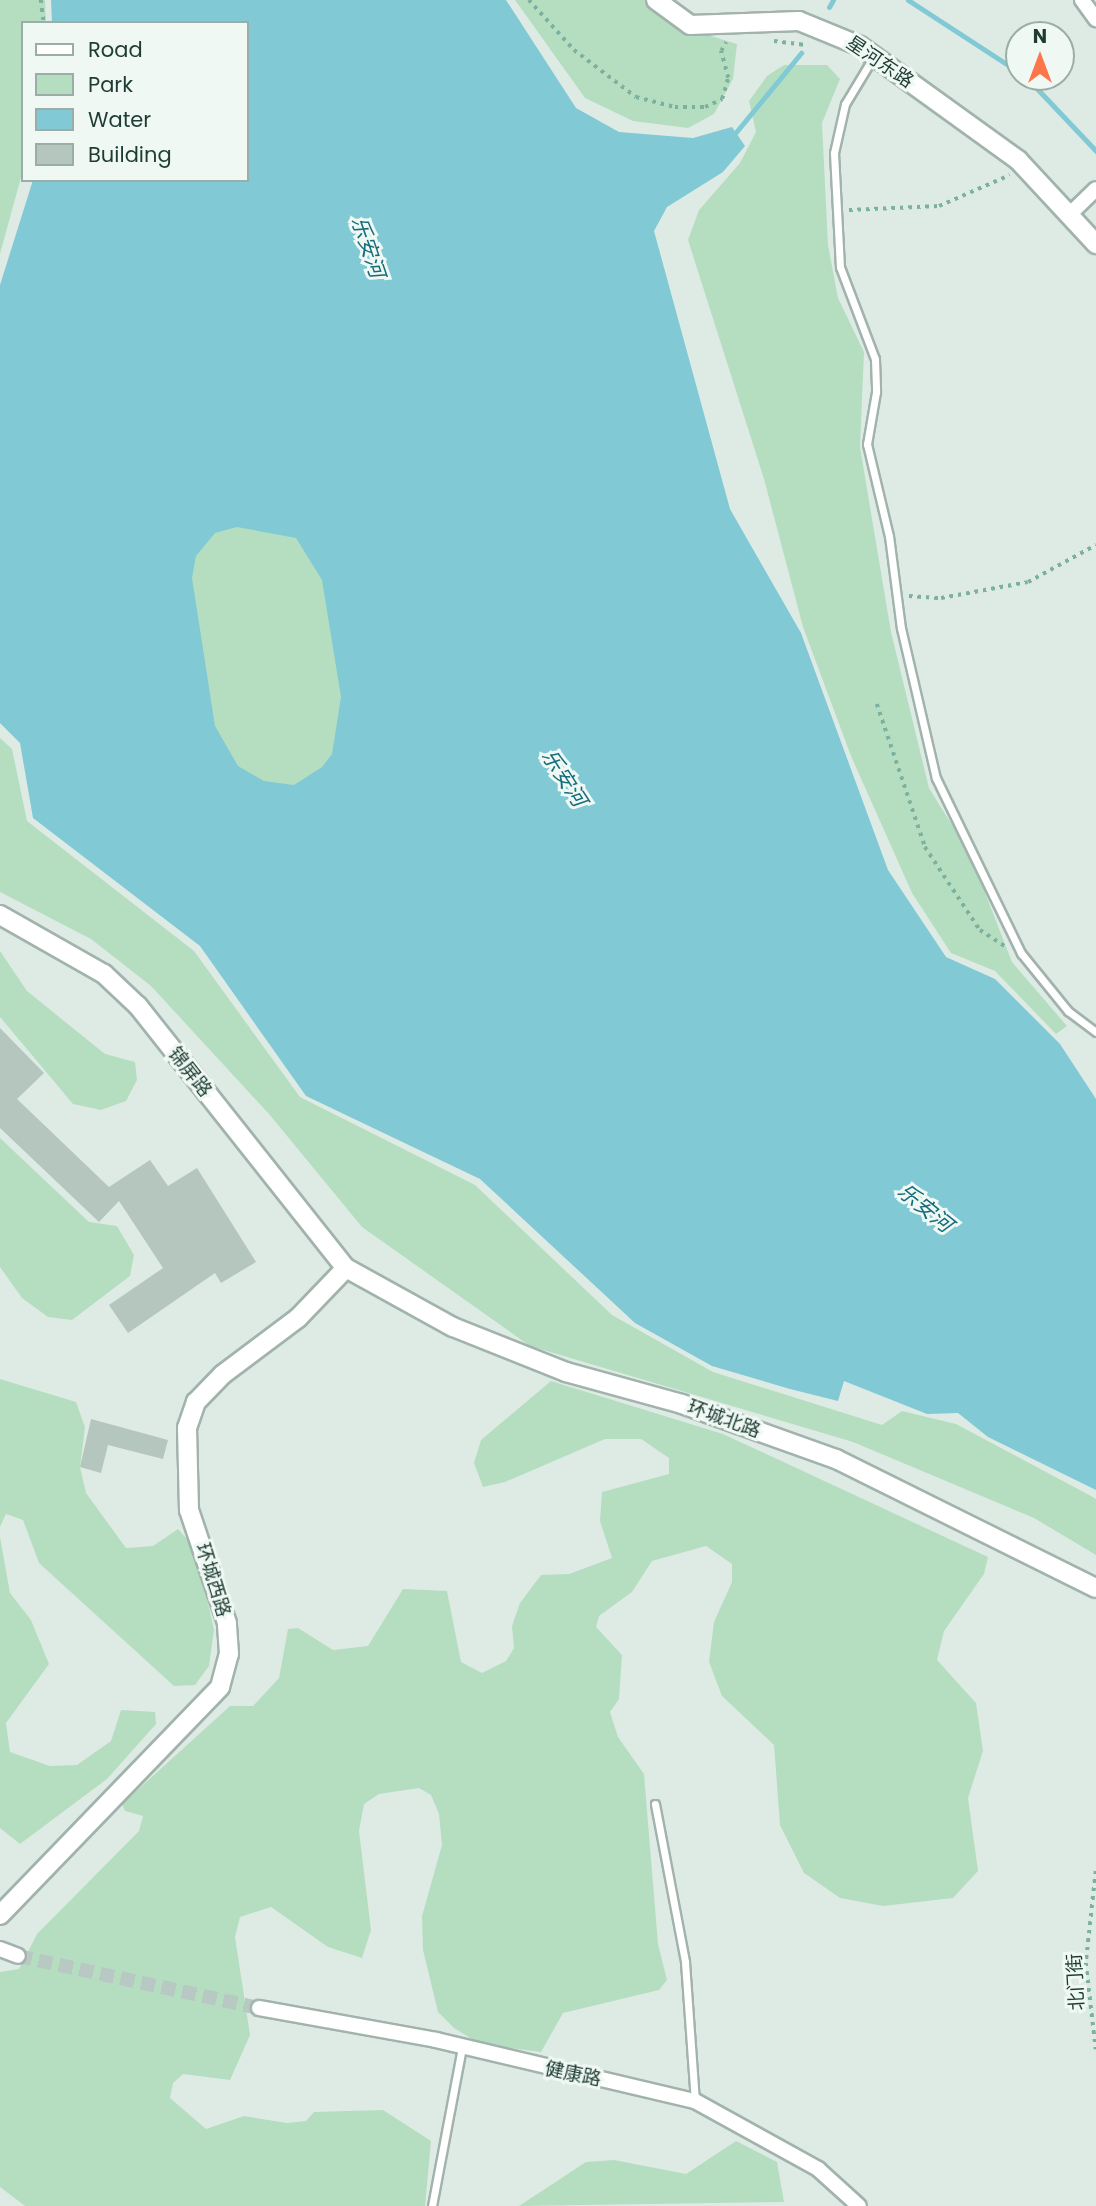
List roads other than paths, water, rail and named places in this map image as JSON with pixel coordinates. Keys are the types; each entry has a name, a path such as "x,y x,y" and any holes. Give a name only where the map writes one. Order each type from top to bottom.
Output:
{"street":[{"name":"星河东路","path":"656,0 690,25 799,21 829,30 874,56 1026,169 1096,244"},
{"path":"1082,0 1096,19"},
{"path":"1069,215 1096,189"},
{"name":"锦屏路","path":"0,915 104,974 138,1006 346,1268"},
{"name":"环城北路","path":"346,1268 453,1326 566,1372 682,1404 836,1460 1096,1588"},
{"name":"环城西路","path":"0,1915 220,1687 229,1654 228,1623 189,1510 187,1428 196,1402 222,1375 298,1318 346,1268"},
{"path":"0,1949 18,1956"},
{"name":"健康路","path":"259,2008 462,2047 695,2101 818,2169 859,2206"}],"lane":[{"path":"874,56 845,103 836,131 840,267 875,359 867,444 936,778 1021,953 1068,1011 1096,1032"},
{"path":"655,1804 685,1962 695,2101"},
{"path":"432,2206 462,2047"}],"water":[{"name":"乐安河","path":"51,0 506,0 576,108 619,132 693,138 732,127 745,146 723,172 667,207 654,231 730,509 801,633 888,870 946,957 995,979 1060,1044 1096,1099 1096,1490 988,1437 958,1413 927,1414 844,1381 838,1401 790,1389 712,1366 635,1323 480,1179 306,1096 200,946 33,818 20,743 0,723 0,285 32,182 248,182 248,21 52,21","holes":["237,527 296,538 322,580 341,697 332,754 322,767 294,785 264,781 238,766 215,726 192,578 196,556 215,533"]}],"waterway":[{"path":"829,7 833,0"},
{"path":"908,0 1005,63"},
{"path":"732,137 801,53"},
{"path":"1039,91 1096,151"}],"tunnel":[{"path":"18,1956 259,2008"}]}
